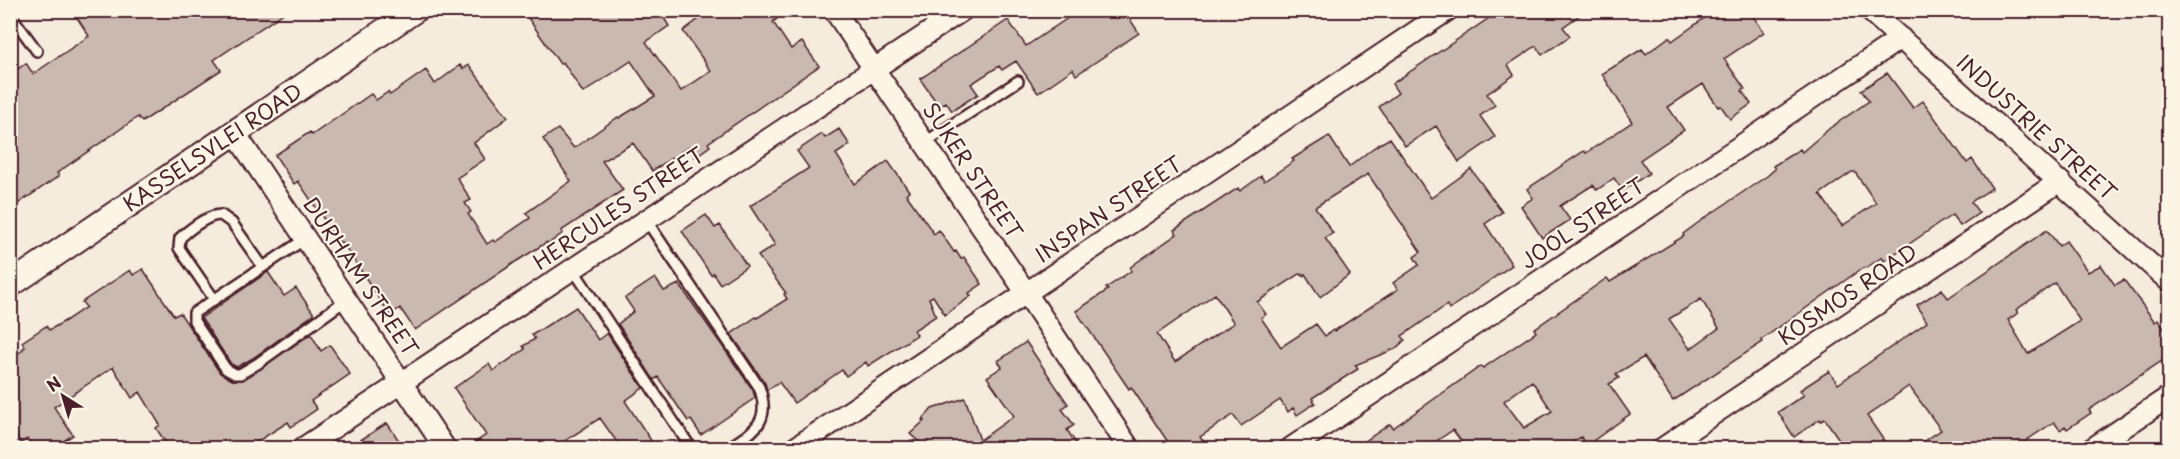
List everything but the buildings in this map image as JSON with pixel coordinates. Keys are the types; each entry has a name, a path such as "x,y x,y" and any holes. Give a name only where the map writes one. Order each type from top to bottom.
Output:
{"street":[{"name":"KASSELSVLEI ROAD","path":"10,285 415,10"},
{"name":"SUKER STREET","path":"834,10 1129,448"},
{"name":"HERCULES STREET","path":"303,448 963,10"},
{"name":"INSPAN STREET","path":"795,448 1448,10"},
{"name":"INDUSTRIE STREET","path":"1869,10 2169,282"},
{"name":"JOOL STREET","path":"1291,448 1901,38"},
{"name":"DURHAM STREET","path":"235,133 446,448"},
{"name":"KOSMOS ROAD","path":"1663,448 2060,181"},
{"path":"2093,448 2169,396"}],"lane":[{"path":"10,14 37,51"},
{"path":"924,143 1018,81"},
{"path":"214,299 179,248 180,238 189,231 213,216 220,215 232,223 263,267"},
{"path":"646,220 759,387 763,398 764,406 759,424 752,432 728,448"},
{"path":"305,239 194,313 193,319 226,369 235,374 247,371 346,300"},
{"path":"573,268 691,448"}]}
